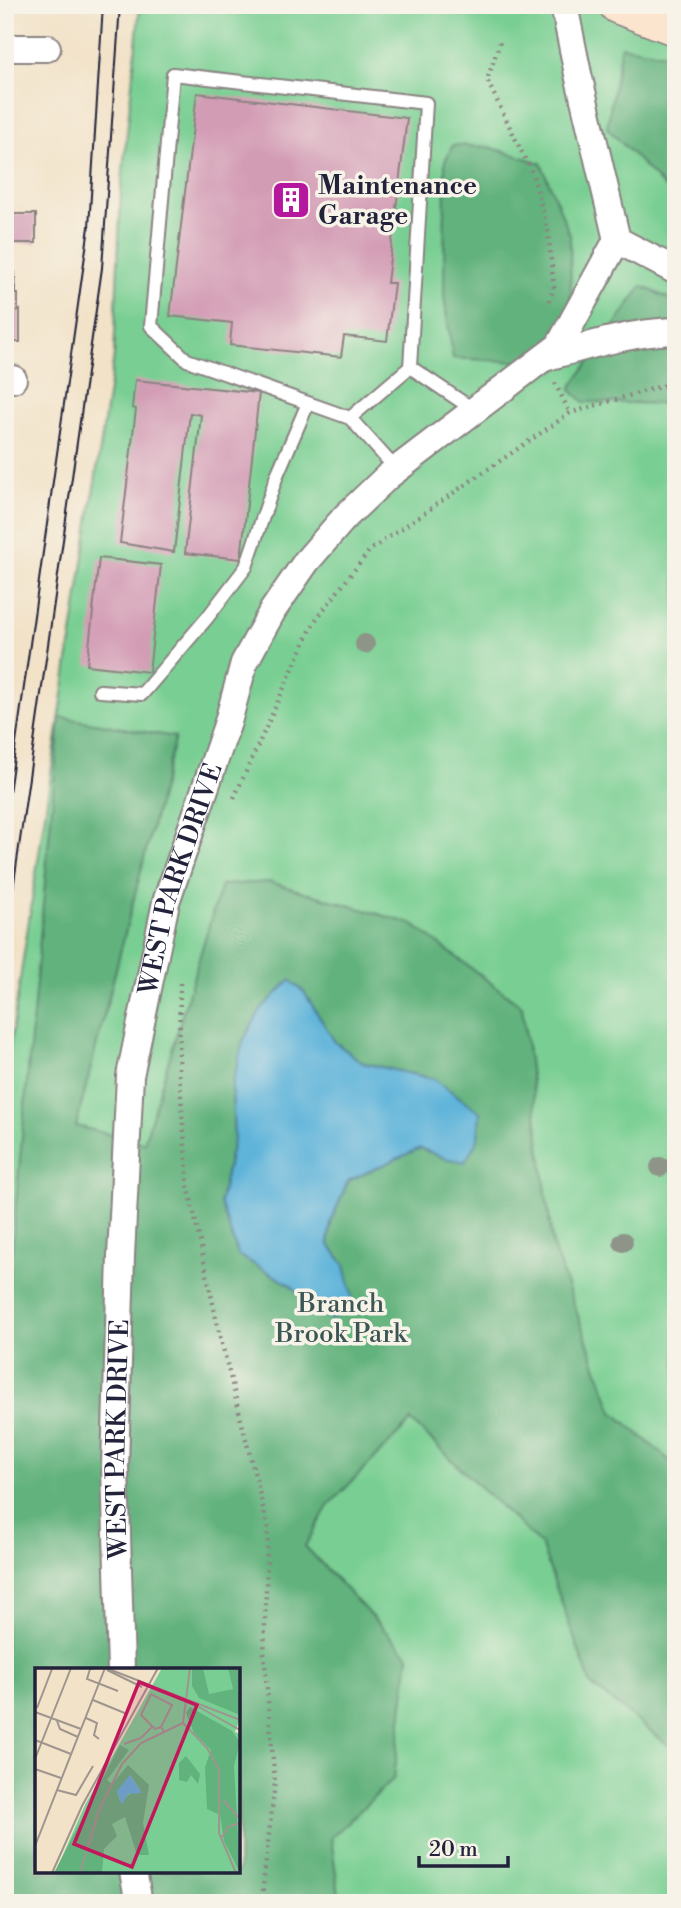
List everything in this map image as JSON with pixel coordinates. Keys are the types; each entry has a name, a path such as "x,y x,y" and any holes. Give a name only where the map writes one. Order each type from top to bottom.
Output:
{"main road":[{"path":"618,5 676,27"}],"street":[{"path":"564,5 617,240 676,271"},
{"path":"5,48 47,48"},
{"name":"WEST PARK DRIVE","path":"121,1668 115,1467 130,1076 166,901 228,722 244,663 273,610 306,562 345,517 396,469 559,346 617,240"},
{"path":"543,358 654,331 676,331"},
{"path":"133,1873 139,1903"}],"lane":[{"path":"350,418 410,367 426,103 173,74 150,326 187,360 350,418 396,469"},
{"path":"410,367 474,410"},
{"path":"100,691 142,694 207,618 246,567 277,475 308,403"}],"path":[{"path":"500,42 487,80 533,175 548,231 554,288 546,309"},
{"path":"233,802 314,622 370,550 570,413 676,382"},
{"path":"180,971 179,1072 188,1185 219,1332 268,1527 264,1654 275,1783 261,1903"}],"green space":[{"name":"Branch Brook Park","path":"140,5 676,5 676,1903 5,1903 5,1079 114,356 121,191"},
{"path":"621,46 676,56 676,199 607,128"},
{"path":"453,145 489,147 541,163 570,235 571,309 554,339 520,362 453,358 444,296 445,161"},
{"path":"642,286 676,302 676,404 584,402 570,389"},
{"path":"60,717 175,737 76,1126 144,1143 221,885 270,882 412,924 522,1006 553,1247 613,1412 676,1469 676,1751 591,1685 541,1545 411,1421 328,1506 305,1546 409,1656 394,1778 331,1838 340,1903 5,1903 5,1325","holes":["319,1019 335,1042 363,1063 434,1079 444,1158 420,1148 348,1180 331,1222 328,1243 345,1265 331,1319 289,1284 238,1255 220,1202 234,1137 232,1086"]}],"water":[{"path":"290,980 304,992 335,1042 363,1063 434,1079 480,1112 478,1139 465,1162 444,1158 420,1148 348,1181 331,1222 328,1243 345,1265 355,1310 330,1319 289,1284 238,1255 220,1202 234,1137 232,1086 243,1041 261,1009"}],"building":[{"name":"Maintenance Garage","path":"197,93 407,118 387,283 394,283 387,341 344,336 341,357 230,345 232,323 170,316"},
{"path":"8,214 36,214 36,243 9,243"},
{"path":"5,272 15,272 15,294 18,294 18,311 20,310 20,342 5,342"},
{"path":"135,380 259,393 241,559 185,553 201,415 190,413 174,552 120,543 136,409 132,408"},
{"path":"99,558 161,565 149,672 87,665"}],"tram line":[{"path":"5,821 89,227 103,5"},
{"path":"5,945 102,268 120,5"}],"place":[{"name":"Maintenance Garage","path":"291,200"}]}
